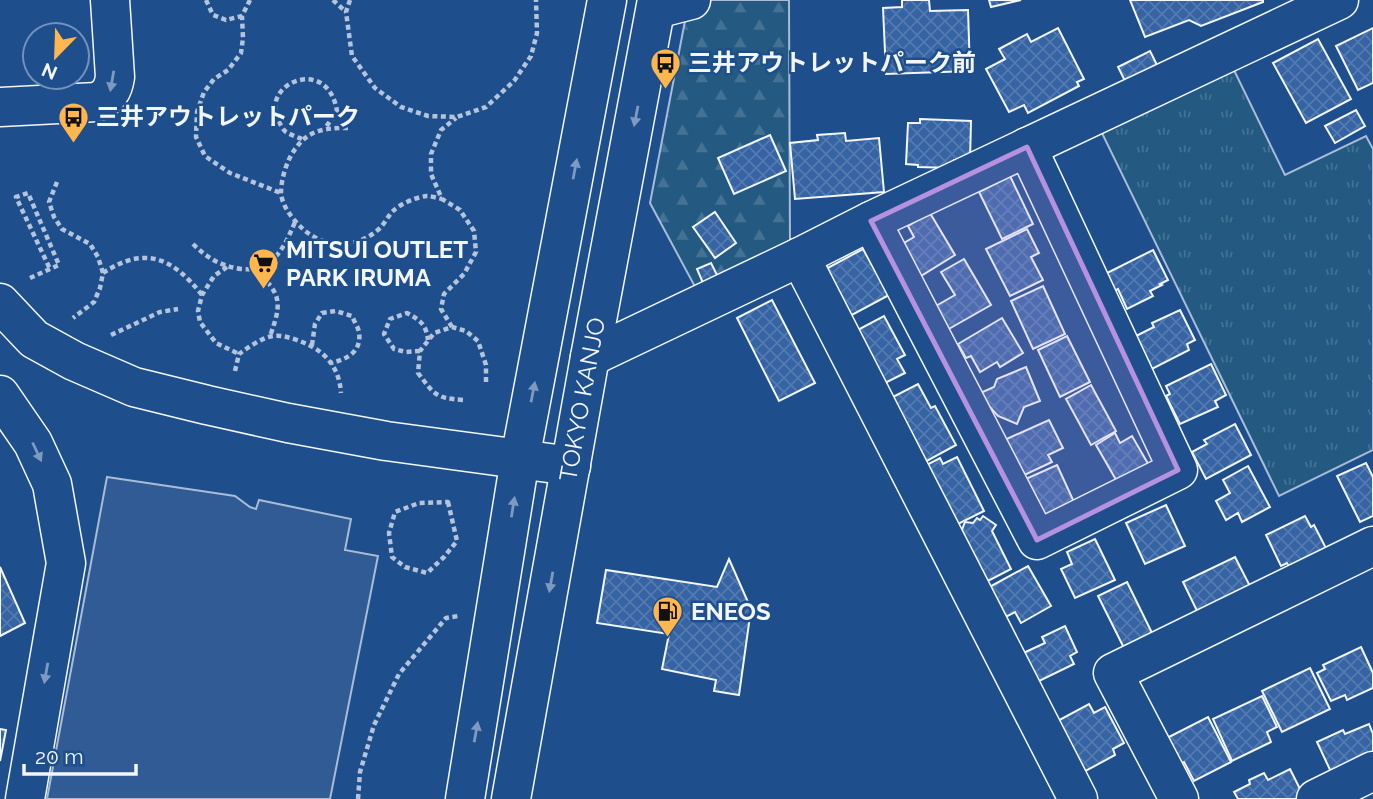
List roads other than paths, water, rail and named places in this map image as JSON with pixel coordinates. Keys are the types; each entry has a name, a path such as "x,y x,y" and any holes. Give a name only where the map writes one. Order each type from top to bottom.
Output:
{"main road":[{"path":"0,107 97,102 107,97 113,88 115,77 110,0"},
{"name":"TOKYO KANJO","path":"465,799 520,459 607,0"},
{"path":"590,357 1339,0"},
{"name":"TOKYO KANJO","path":"511,799 590,357 668,3"},
{"path":"872,221 1037,540 1178,470 1027,147"},
{"path":"800,257 1077,799"},
{"path":"0,303 34,339 74,361 134,387 300,425 386,441 571,466"},
{"path":"0,395 33,443 52,484 66,563 25,799"},
{"path":"1178,799 1113,673 1373,547"},
{"path":"1316,799 1373,771"}],"place":[{"name":"三井アウトレットパーク前","path":"665,90"},
{"name":"三井アウトレットパーク","path":"73,144"},
{"name":"MITSUI OUTLET PARK IRUMA","path":"263,291"},
{"name":"ENEOS","path":"668,639"}]}
